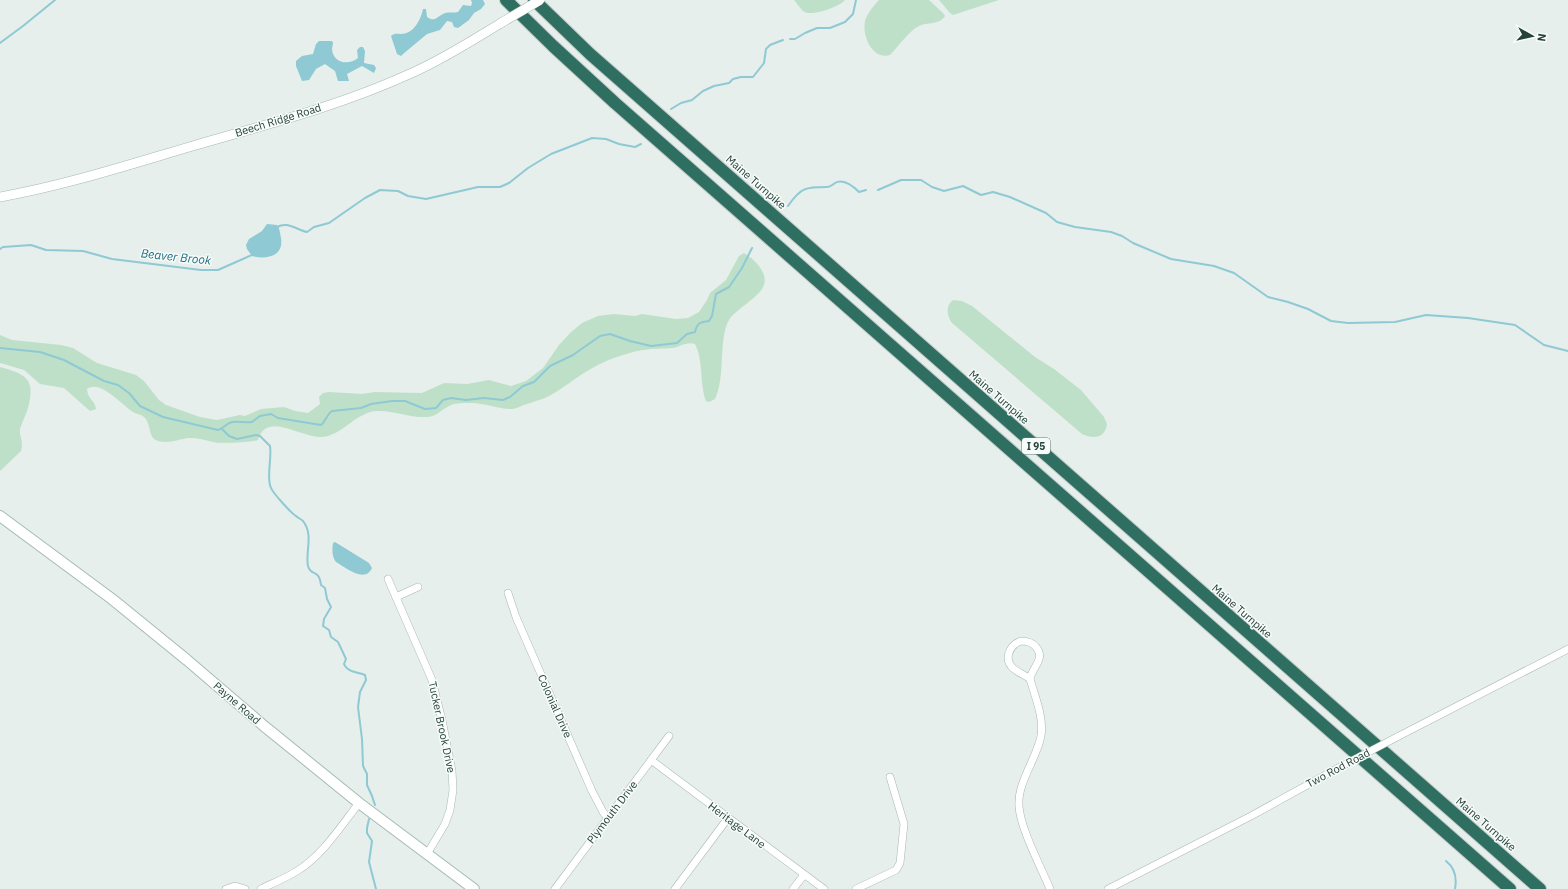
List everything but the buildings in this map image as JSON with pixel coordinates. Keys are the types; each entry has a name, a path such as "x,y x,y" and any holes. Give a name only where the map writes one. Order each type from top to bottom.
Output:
{"highway":[{"name":"I 95","path":"506,0 620,108 1510,889"},
{"name":"Maine Turnpike","path":"534,0 590,54 1540,889"}],"main road":[{"name":"Payne Road","path":"0,516 112,599 187,660 264,726 359,802 474,889"}],"street":[{"name":"Beech Ridge Road","path":"0,196 88,178 354,96 396,80 433,63 540,0"},
{"name":"Tucker Brook Drive","path":"388,579 432,680 438,699 452,771 453,790 450,810 439,835 427,854"},
{"path":"396,597 418,587"},
{"name":"Colonial Drive","path":"508,592 516,617 592,791 607,818"},
{"path":"1030,679 1013,669 1008,659 1009,651 1021,641 1034,644 1039,654 1039,661 1032,672 1030,679 1040,714 1041,731 1038,744 1020,794 1018,805 1024,829 1050,889"},
{"name":"Two Rod Road","path":"1108,889 1251,816 1340,767 1568,649"},
{"name":"Plymouth Drive","path":"555,889 669,736"},
{"name":"Heritage Lane","path":"651,760 824,889"},
{"path":"856,889 896,870 900,863 904,824 890,777"},
{"path":"261,889 296,872 311,860 331,839 359,802"},
{"path":"675,889 728,818"},
{"path":"793,889 804,875"},
{"path":"226,889 235,886 245,889"}],"green space":[{"path":"794,0 845,0 842,3 822,11 806,13"},
{"path":"879,0 929,0 945,16 940,21 915,28 890,55 884,56 878,54 870,46 864,27 867,15"},
{"path":"939,0 999,0 953,15"},
{"path":"744,253 759,266 764,275 764,285 758,294 737,311 729,320 724,337 718,390 715,399 709,402 706,401 704,394 698,351 695,344 689,343 672,348 651,349 626,354 589,370 545,398 513,409 476,403 458,403 451,405 430,417 376,411 362,416 336,432 322,437 277,426 269,427 263,431 258,440 255,441 222,443 189,438 164,442 153,438 148,423 144,417 133,412 111,394 98,387 87,389 96,409 90,411 64,388 40,384 24,370 0,363 0,335 12,340 61,345 73,348 97,363 136,375 144,381 159,400 166,405 200,417 217,420 240,415 245,416 261,409 284,407 295,411 308,413 320,404 319,397 323,393 329,392 362,394 375,392 422,393 444,383 467,384 489,380 511,386 526,381 543,368 559,345 570,333 582,323 598,316 614,314 635,316 642,314 676,319 688,318 699,312 710,293 726,280 739,256"},
{"path":"953,300 962,301 972,306 1035,357 1054,369 1081,390 1104,417 1107,424 1104,433 1094,437 1082,434 952,323 949,317 948,308 950,302"},
{"path":"0,367 22,375 30,384 31,390 28,408 20,429 22,444 21,451 0,471"}],"water":[{"path":"471,0 483,0 485,4 481,9 474,13 469,20 458,28 454,27 452,22 447,21 440,30 427,34 401,56 397,54 391,36 410,32 419,21 423,9 426,9 427,17 434,19 445,13 458,12 463,5 471,6"},
{"path":"319,41 333,42 333,54 342,62 350,62 358,58 357,50 360,47 363,47 365,51 364,63 374,65 376,68 374,73 362,66 347,74 349,81 338,81 335,71 325,64 316,69 309,80 302,81 296,66 296,61 302,56 313,54 316,44"},
{"path":"267,224 277,225 281,238 280,249 277,253 269,257 252,256 246,245 249,239 262,231"},
{"path":"335,542 369,563 372,568 369,573 365,575 355,573 336,562 332,550 333,543"}],"waterway":[{"path":"0,43 55,0"},
{"name":"Beaver Brook","path":"790,39 795,39 817,28 830,28 845,22 853,14 856,0"},
{"name":"Beaver Brook","path":"671,109 681,103 692,100 703,91 714,86 729,83 733,79 741,77 753,77 764,63 766,49 770,45 783,40"},
{"name":"Beaver Brook","path":"276,228 288,225 307,232 314,227 329,223 365,198 380,190 398,191 408,196 426,199 478,187 500,187 509,183 528,168 551,154 592,138 606,139 619,144 635,147 641,144"},
{"path":"878,190 901,180 921,180 932,187 944,191 963,186 981,195 993,192 1010,197 1046,213 1057,222 1075,227 1111,232 1171,259 1214,266 1234,273 1268,297 1308,309 1331,321 1348,323 1395,322 1426,315 1468,318 1515,325 1544,345 1568,351"},
{"path":"788,206 804,189 814,187 830,187 835,183 842,181 848,183 859,192 866,190"},
{"name":"Beaver Brook","path":"0,249 3,247 31,245 46,250 83,251 112,259 201,270 218,270 254,254"},
{"path":"0,348 40,352 64,360 104,381 118,385 129,393 140,406 163,417 218,430 232,422 252,422 260,416 271,414 278,418 321,425 332,411 361,408 371,404 392,401 405,401 425,409 436,408 443,400 451,398 466,400 484,398 503,400 510,397 523,386 534,382 550,366 573,355 600,336 610,334 651,346 677,343 687,334 695,332 699,324 709,321 712,316 716,294 729,287 742,268 752,248"},
{"path":"222,429 229,436 237,439 256,435 260,436 270,446 269,479 271,488 282,503 303,521 306,526 309,538 308,566 311,571 319,576 321,585 325,588 327,599 331,607 324,619 323,626 329,630 331,637 338,642 346,659 344,664 345,667 365,675 366,680 360,692 358,707 362,739 363,766 367,774 367,785 375,805"},
{"path":"369,819 367,833 372,841 369,862 376,889"},
{"path":"1446,861 1455,874 1455,889"}]}
